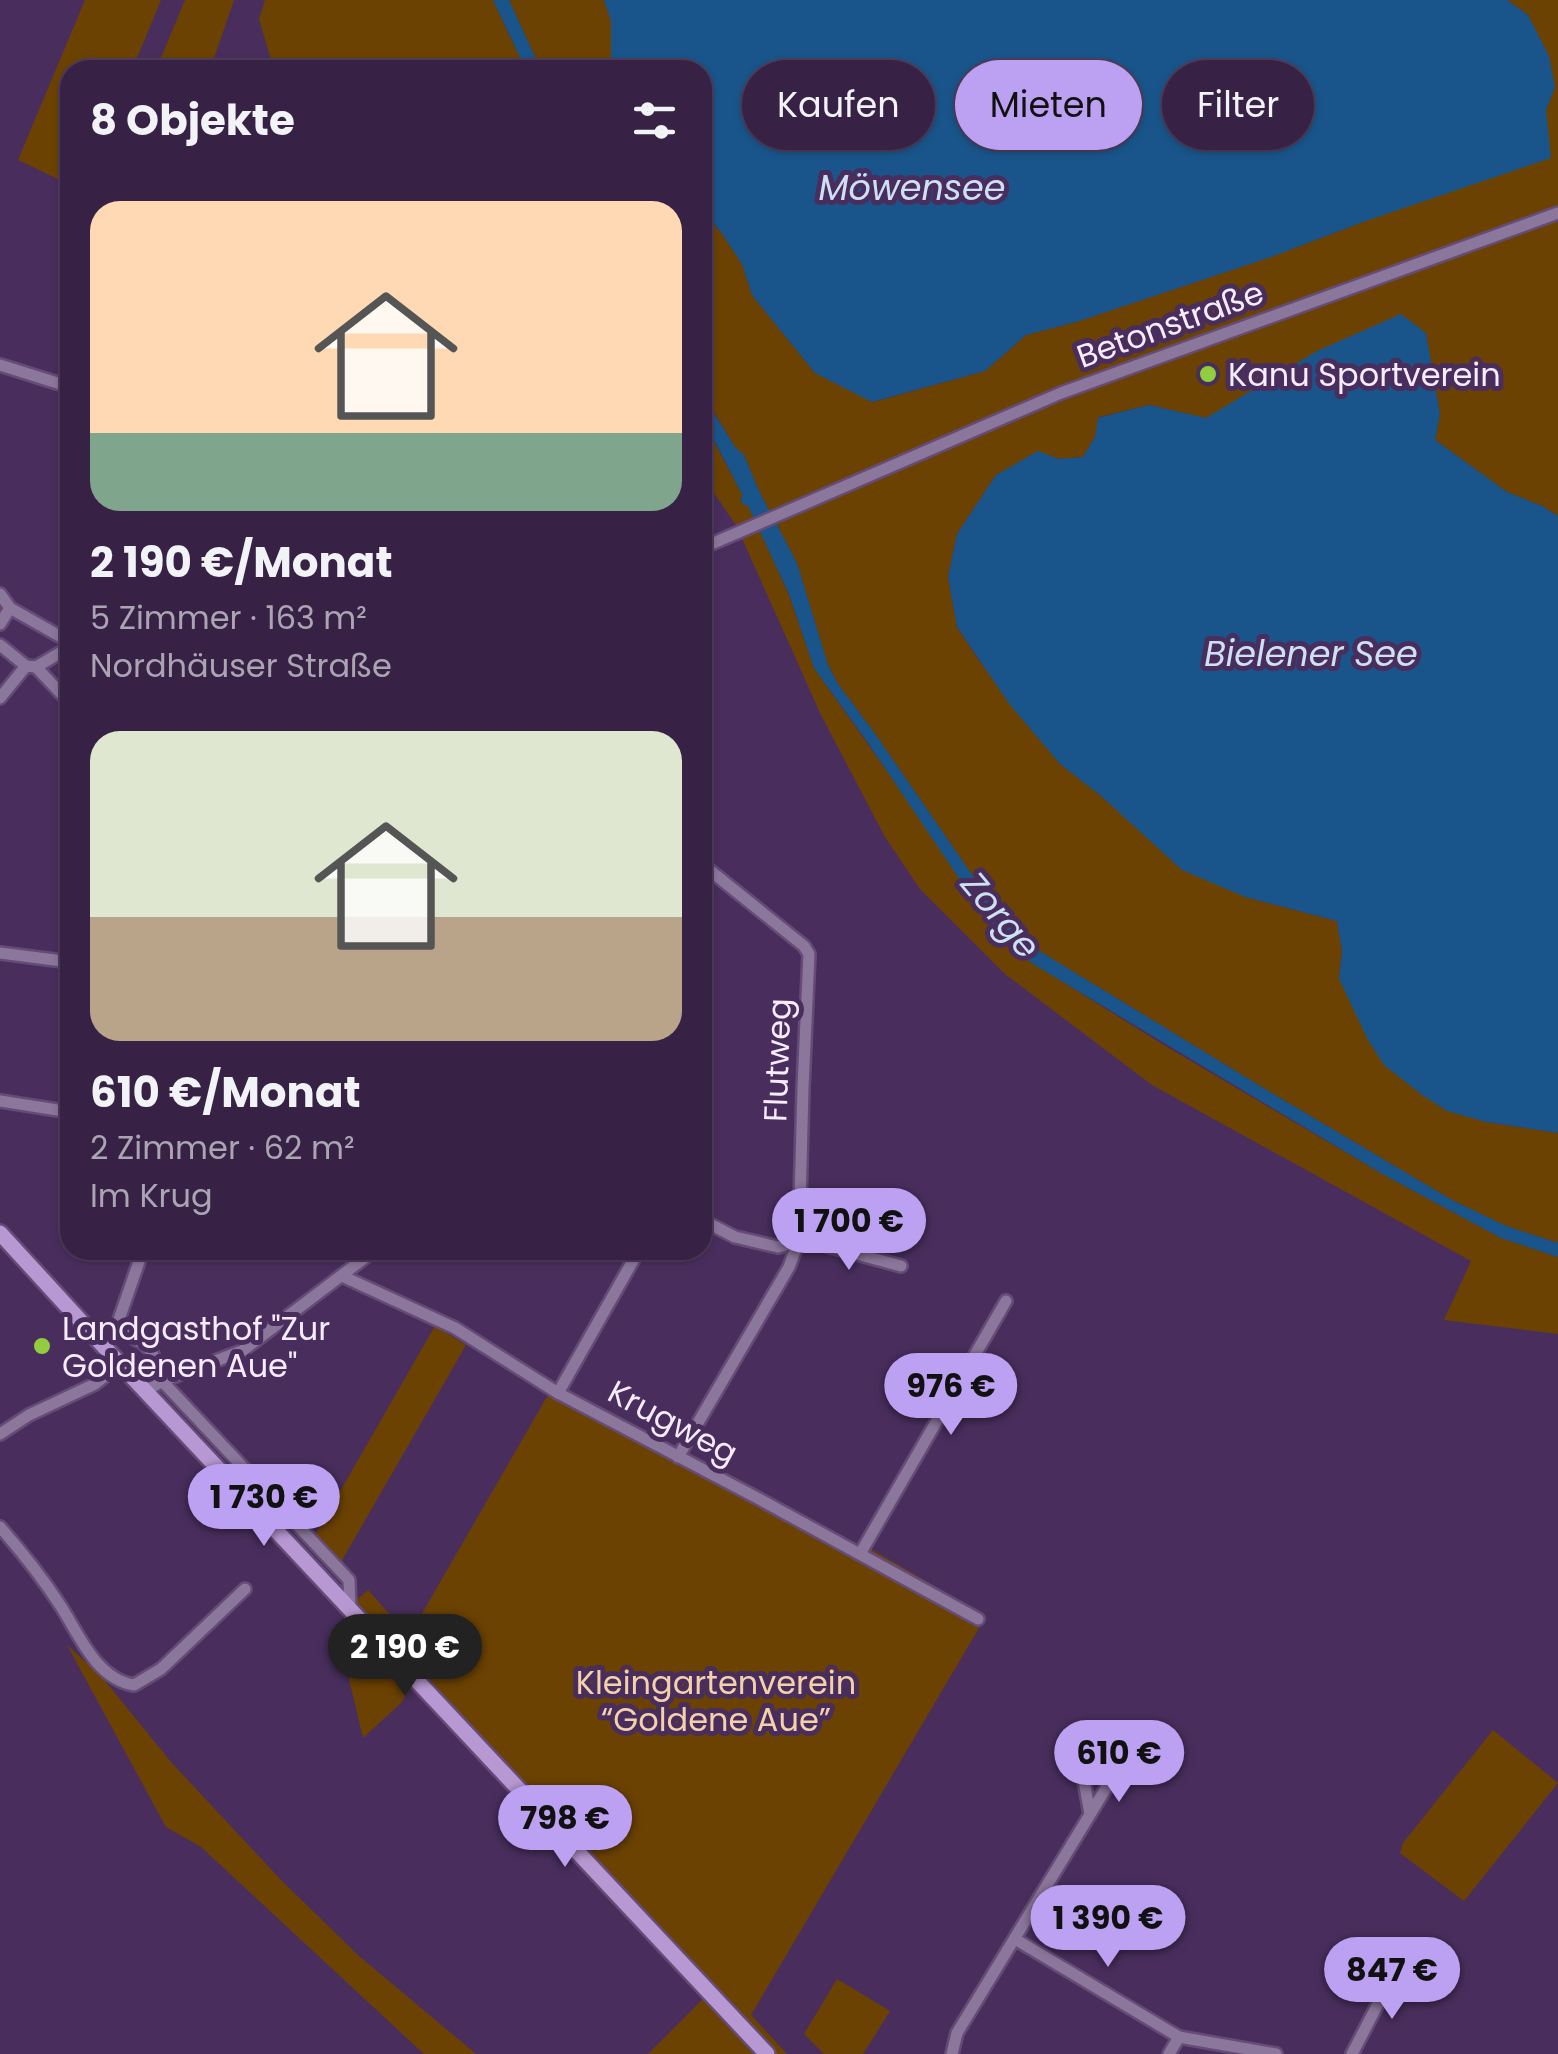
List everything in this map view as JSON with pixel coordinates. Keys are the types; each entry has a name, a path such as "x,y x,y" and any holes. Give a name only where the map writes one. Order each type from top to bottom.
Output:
{"main road":[{"path":"0,1233 767,2054"}],"street":[{"name":"Betonstraße","path":"712,544 1061,393 1558,213"},
{"path":"0,366 60,385"},
{"path":"0,594 10,608 60,638"},
{"path":"0,624 10,608"},
{"path":"0,645 60,694"},
{"path":"0,698 31,667 60,650"},
{"name":"Flutweg","path":"678,1457 789,1266 799,1240 809,954 712,872"},
{"path":"0,953 60,961"},
{"path":"0,1101 60,1110"},
{"path":"712,1225 735,1237 778,1247 799,1240 814,1241 901,1266"},
{"path":"102,1344 116,1328 140,1260"},
{"path":"146,1391 162,1381 242,1351 362,1260"},
{"path":"558,1394 634,1260"},
{"name":"Krugweg","path":"342,1276 455,1328 558,1394 978,1619"},
{"path":"860,1554 1006,1300"},
{"path":"116,1328 152,1352 162,1381 349,1580 350,1608"},
{"path":"0,1434 28,1415 95,1384 120,1364"},
{"path":"0,1527 62,1608 82,1645 109,1676 123,1683 134,1685 161,1670 245,1589"},
{"path":"952,2054 957,2033 1090,1814"},
{"path":"1015,1939 1179,2036 1276,2054"},
{"path":"1352,2054 1380,2000 1385,1975"},
{"path":"1169,2054 1179,2036"}],"green space":[{"path":"85,0 161,0 136,60 60,60 60,180 18,160"},
{"path":"185,0 234,0 213,60 160,60"},
{"path":"265,0 493,0 521,60 271,60 259,19"},
{"path":"509,0 604,0 611,21 611,60 536,60"},
{"path":"1507,0 1558,0 1558,516 1507,492 1435,440 1440,414 1426,334 1205,418 1149,405 1099,417 1095,437 1083,457 1059,459 1038,452 996,475 957,534 948,577 957,627 1060,764 1245,897 1337,921 1342,951 1339,979 1486,1122 1558,1133 1558,1243 1506,1226 1452,1200 1023,941 1001,917 838,684 828,665 797,563 744,455 712,409 712,222 742,264 752,295 815,373 873,402 985,371 1026,335 1271,257 1363,222 1546,110 1555,87 1528,15"},
{"path":"712,438 789,595 814,668 1015,952 1384,1175 1501,1238 1558,1257 1558,1334 1444,1320 1471,1261 1152,1085 1005,974 920,889 885,837 821,715 736,525 712,490"},
{"path":"435,1326 466,1345 341,1562 315,1535"},
{"name":"Kleingartenverein “Goldene Aue”","path":"548,1395 864,1561 871,1549 986,1616 751,2015 787,2054 648,2054 703,1999 411,1688 401,1703 363,1738 349,1679 375,1648 342,1612 368,1590 409,1636"},
{"path":"67,1645 101,1676 171,1762 280,1879 359,1956 476,2054 424,2054 201,1847 166,1827"},
{"path":"1493,1730 1558,1783 1464,1901 1400,1853 1403,1843"},
{"path":"837,1979 890,2011 863,2054 824,2054 804,2034"}],"water":[{"path":"493,0 509,0 536,60 521,60"},
{"name":"Möwensee","path":"604,0 1507,0 1528,15 1549,56 1555,87 1546,110 1551,158 1271,257 1026,335 985,371 872,402 815,373 752,295 742,264 712,221 712,60 611,60 611,21"},
{"name":"Bielener See","path":"1401,314 1426,333 1440,414 1435,440 1507,492 1558,516 1558,1133 1486,1122 1447,1111 1384,1065 1339,979 1342,951 1337,921 1245,897 1182,870 1060,764 1010,705 957,627 948,577 957,534 996,475 1038,451 1059,459 1083,457 1095,437 1098,418 1149,405 1206,418 1317,351"},
{"path":"712,410 744,455 797,563 828,665 838,684 1001,917 1023,941 1452,1200 1506,1226 1558,1243 1558,1257 1501,1238 1384,1175 1015,952 995,932 814,668 789,594 748,506 740,499 743,496 712,436"}],"place":[{"name":"Kanu Sportverein","path":"1208,374"},
{"name":"Landgasthof \"Zur Goldenen Aue\"","path":"42,1346"}],"water label":[{"name":"Zorge","path":"1001,915"}]}
